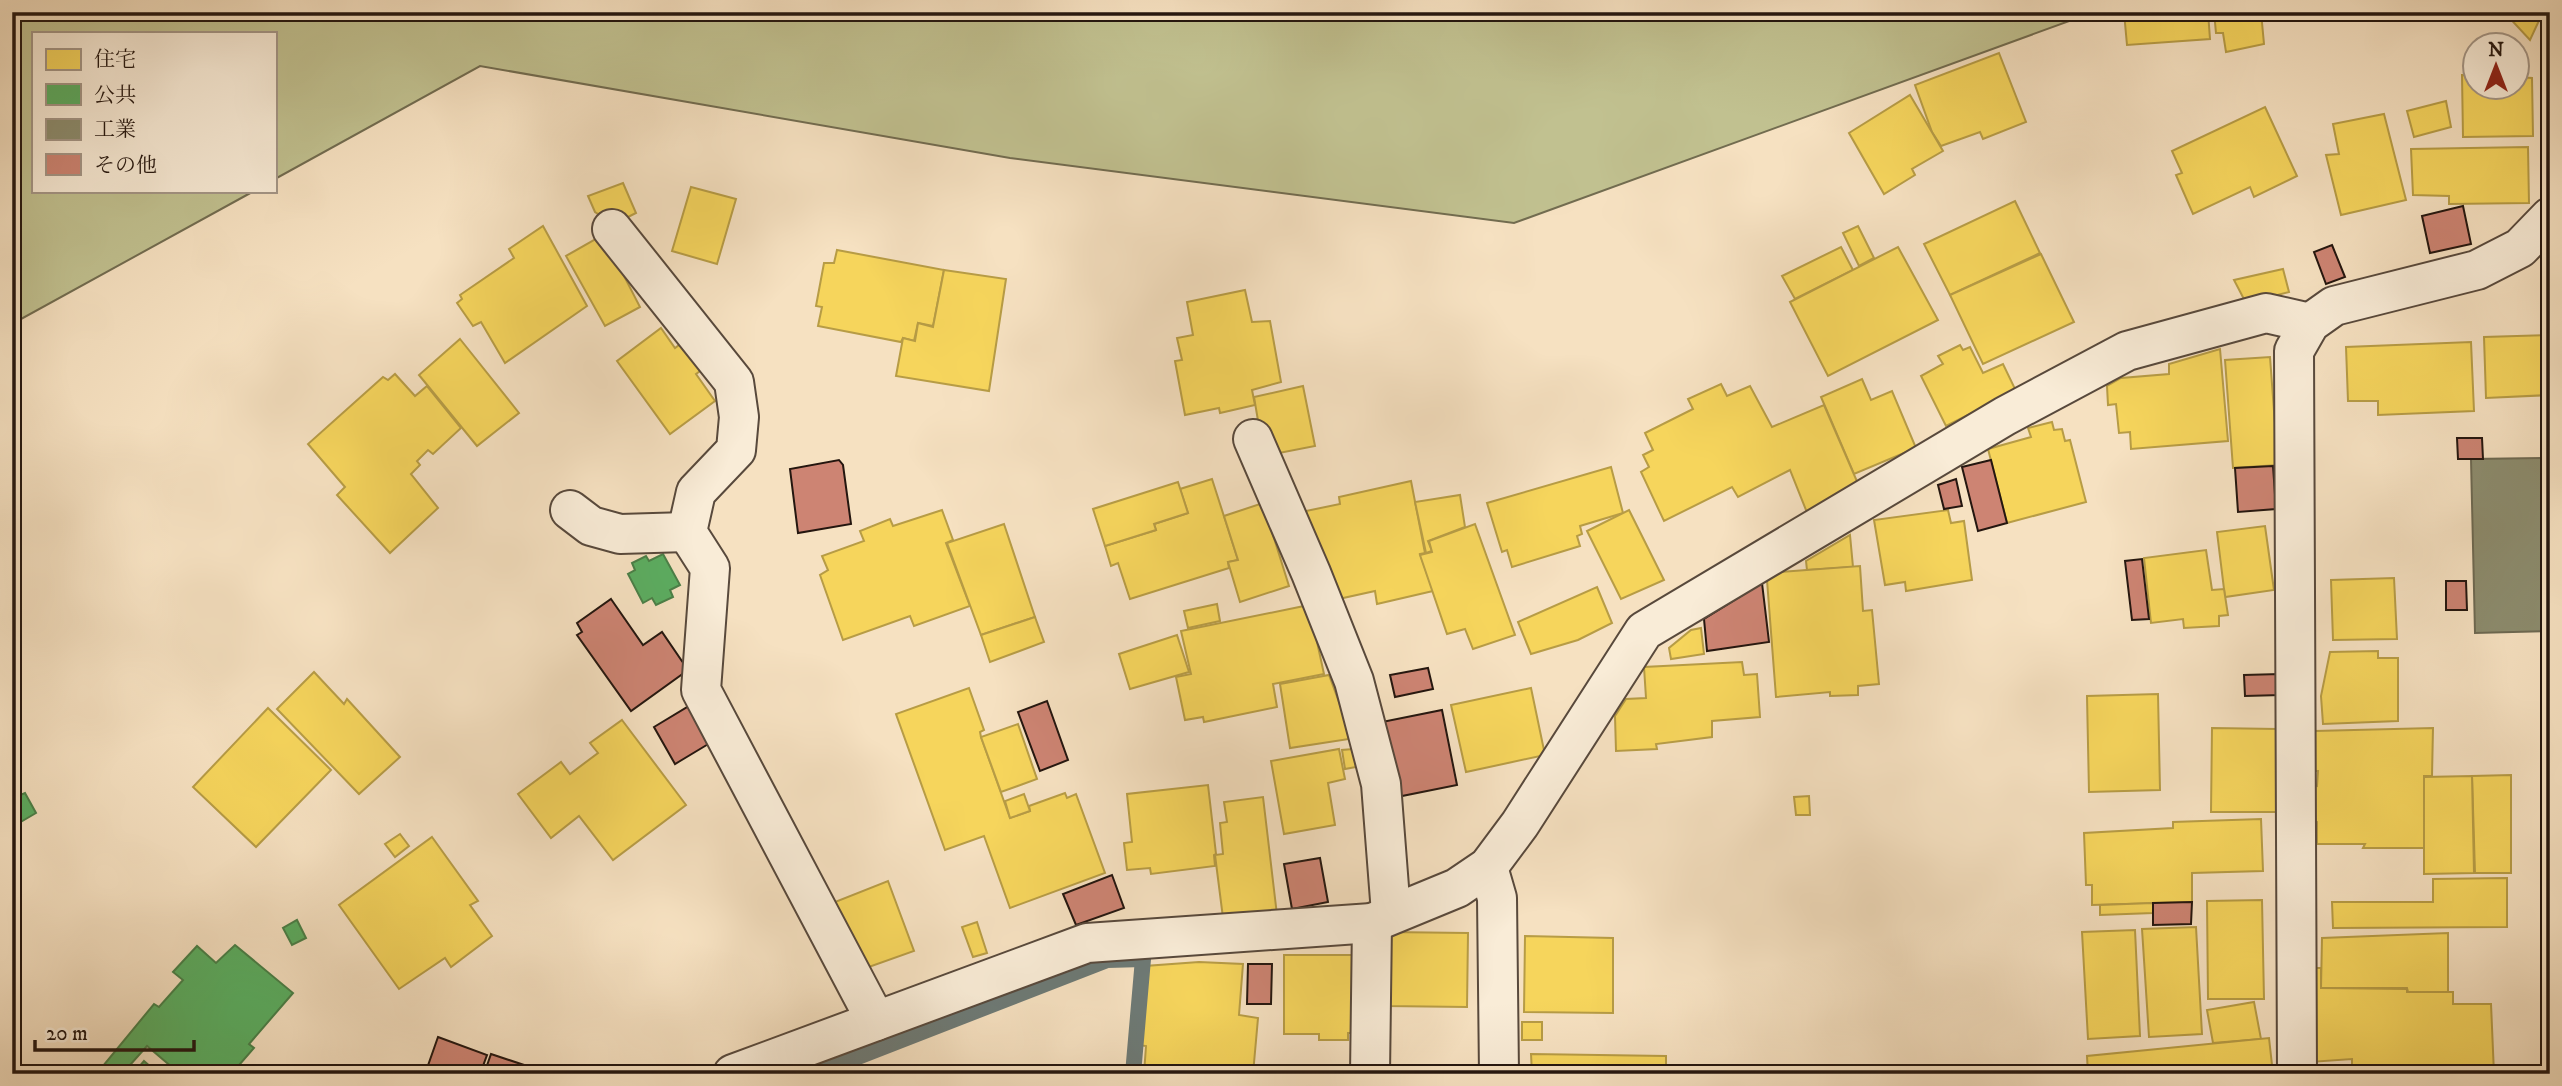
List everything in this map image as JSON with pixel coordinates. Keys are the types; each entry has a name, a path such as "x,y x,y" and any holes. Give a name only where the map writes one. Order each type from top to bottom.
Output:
{"street":[{"path":"2297,1074 2294,351 2310,323 2334,306 2477,270 2520,248 2550,217"},
{"path":"612,229 734,382 739,417 736,450 696,492 687,532 709,568 701,690 876,1021"},
{"path":"733,1074 1087,943 1381,918 1457,888 1488,867 1520,824 1644,631 2005,416 2126,351 2266,313 2310,323"},
{"path":"1253,439 1354,681 1381,784 1381,918 1370,1074"},
{"path":"570,510 591,526 620,534 687,532"},
{"path":"1488,867 1497,898 1499,1074"}],"green space":[{"path":"12,12 2094,12 1514,223 1010,158 480,66 276,178 276,32 32,32 32,192 252,192 12,324"}],"building: 住宅":[{"path":"2124,12 2208,12 2210,39 2127,45"},
{"path":"2214,12 2261,12 2264,44 2226,52 2223,33 2216,33"},
{"path":"2394,12 2412,12 2399,20"},
{"path":"2504,12 2543,12 2530,40 2530,32 2523,32"},
{"path":"1999,53 2026,122 1983,139 1980,132 1941,146 1932,132 1915,85"},
{"path":"2532,78 2533,136 2463,137 2462,102 2530,102"},
{"path":"1910,95 1943,151 1912,169 1915,175 1884,194 1849,133"},
{"path":"2446,101 2451,127 2414,137 2407,111"},
{"path":"2265,107 2297,176 2254,197 2250,187 2193,214 2176,175 2182,173 2172,151"},
{"path":"2384,114 2406,200 2341,215 2326,155 2339,154 2333,124"},
{"path":"2528,147 2529,203 2449,204 2449,196 2413,195 2411,149"},
{"path":"623,183 636,213 614,224 595,212 588,196"},
{"path":"691,187 736,199 717,264 672,251"},
{"path":"2015,201 2040,253 1950,295 1924,244"},
{"path":"543,226 587,306 505,363 481,322 473,326 457,303 462,299 460,295 514,258 509,249"},
{"path":"1858,226 1874,258 1859,266 1843,233"},
{"path":"603,235 640,307 605,326 566,256"},
{"path":"1841,247 1853,270 1795,299 1782,276"},
{"path":"1898,247 1938,320 1828,376 1790,302"},
{"path":"837,250 944,270 933,326 918,323 914,341 903,338 901,342 818,326 822,307 816,306 824,263 834,263"},
{"path":"2041,254 2074,322 1983,364 1950,295"},
{"path":"2283,269 2289,292 2246,303 2234,280"},
{"path":"944,270 1006,279 989,391 896,376 903,338 915,341 918,323 933,327"},
{"path":"1245,290 1252,322 1270,321 1281,382 1252,390 1255,405 1220,413 1219,408 1185,415 1175,361 1182,360 1177,338 1193,335 1187,302"},
{"path":"661,328 675,348 683,342 703,369 696,374 715,401 670,434 617,361"},
{"path":"2550,335 2550,395 2486,398 2484,337"},
{"path":"460,339 519,413 477,446 419,375"},
{"path":"2471,342 2474,411 2378,415 2378,401 2348,401 2346,347"},
{"path":"1960,345 1963,350 1970,347 1983,373 2003,364 2016,391 1946,426 1921,376 1943,364 1938,356"},
{"path":"2220,349 2228,441 2131,449 2130,432 2119,433 2116,404 2108,405 2107,386 2121,378 2169,374 2169,364"},
{"path":"2270,357 2278,465 2233,468 2225,360"},
{"path":"395,374 415,396 427,386 461,428 433,454 428,450 417,461 420,465 411,474 438,508 390,553 337,495 345,487 308,444 383,377 388,380"},
{"path":"1862,379 1871,400 1892,391 1916,448 1854,474 1821,397"},
{"path":"1721,384 1727,396 1750,386 1772,427 1824,405 1859,486 1808,515 1790,470 1738,497 1732,487 1664,521 1641,472 1649,467 1643,455 1653,450 1645,433 1693,409 1688,399"},
{"path":"1303,386 1315,446 1264,456 1254,397"},
{"path":"2052,422 2054,430 2062,429 2065,441 2070,440 2086,502 2007,523 1988,449 2031,437 2028,428"},
{"path":"1611,467 1623,513 1580,526 1582,534 1577,536 1580,546 1512,567 1507,550 1502,552 1487,503"},
{"path":"1212,479 1238,560 1228,562 1229,568 1130,599 1118,563 1111,566 1105,546 1156,530 1154,524 1188,513 1180,489"},
{"path":"1411,481 1425,553 1420,554 1433,591 1377,604 1375,591 1325,602 1306,511 1340,504 1339,497"},
{"path":"1178,482 1188,513 1154,524 1156,530 1105,546 1093,509"},
{"path":"1460,495 1465,527 1428,541 1432,551 1426,553 1415,502"},
{"path":"1263,503 1289,586 1240,602 1228,562 1238,560 1224,516"},
{"path":"942,510 953,540 946,543 970,606 914,626 910,616 843,640 820,575 828,570 822,556 864,541 860,531 890,519 893,526"},
{"path":"1629,510 1664,580 1621,599 1587,531"},
{"path":"1948,510 1951,523 1964,521 1972,580 1906,591 1905,582 1885,585 1874,520"},
{"path":"1004,524 1035,617 981,635 947,543"},
{"path":"1475,524 1515,635 1473,649 1465,629 1447,634 1420,555 1432,552 1429,541"},
{"path":"2265,526 2274,590 2225,597 2217,532"},
{"path":"1850,535 1853,567 1807,570 1806,561"},
{"path":"2206,550 2212,590 2224,589 2228,615 2219,616 2219,626 2184,628 2183,619 2151,623 2144,558"},
{"path":"1860,566 1863,611 1872,610 1879,684 1858,686 1858,695 1830,696 1830,692 1776,697 1767,580 1780,572"},
{"path":"2394,578 2397,639 2333,640 2331,580"},
{"path":"1597,587 1612,623 1578,640 1531,654 1518,622"},
{"path":"1217,604 1220,621 1188,628 1184,611"},
{"path":"1309,605 1324,674 1273,684 1277,707 1204,722 1203,717 1185,720 1176,677 1191,674 1181,631"},
{"path":"1035,617 1044,642 990,662 981,635"},
{"path":"1701,628 1704,654 1671,659 1669,648 1691,630"},
{"path":"1177,635 1189,672 1130,689 1119,654"},
{"path":"2378,651 2378,658 2398,658 2398,721 2323,724 2321,696 2330,652"},
{"path":"1742,662 1744,675 1757,674 1760,717 1712,721 1712,737 1656,744 1657,749 1616,751 1615,716 1626,699 1646,698 1644,667"},
{"path":"314,672 344,704 347,699 400,757 359,794 277,709"},
{"path":"1329,675 1349,739 1290,748 1280,684"},
{"path":"969,688 984,730 980,732 981,737 1010,818 1030,811 1029,806 1065,793 1067,798 1076,794 1105,873 1010,908 984,836 945,850 896,714"},
{"path":"1531,688 1545,755 1466,772 1451,705"},
{"path":"2158,694 2160,790 2089,792 2087,696"},
{"path":"268,708 331,770 256,847 193,787"},
{"path":"622,720 686,805 613,860 579,816 551,838 518,794 561,762 570,774 598,753 590,743"},
{"path":"1018,724 1037,779 1001,792 981,737"},
{"path":"2212,728 2278,729 2278,812 2211,812"},
{"path":"2433,728 2432,776 2424,776 2424,848 2363,848 2365,844 2317,844 2317,822 2313,821 2314,785 2317,786 2318,771 2315,771 2315,731"},
{"path":"1339,749 1345,779 1328,783 1335,825 1284,834 1271,761"},
{"path":"1353,749 1356,767 1345,769 1342,750"},
{"path":"2511,775 2511,873 2475,873 2472,776"},
{"path":"2472,776 2474,873 2424,874 2424,777"},
{"path":"1208,785 1215,866 1151,874 1150,868 1127,870 1124,843 1132,842 1127,794"},
{"path":"1024,794 1030,811 1010,818 1005,801"},
{"path":"1809,796 1810,815 1796,815 1794,797"},
{"path":"1263,797 1277,915 1223,918 1215,855 1223,854 1220,823 1227,822 1224,802"},
{"path":"2261,819 2263,871 2192,873 2192,902 2092,905 2092,885 2086,885 2084,833 2173,828 2173,822"},
{"path":"400,834 409,846 395,857 385,844"},
{"path":"432,837 478,901 470,905 492,936 451,967 445,958 399,989 339,905"},
{"path":"2507,878 2507,927 2333,928 2332,902 2433,902 2433,879"},
{"path":"888,881 914,951 866,968 835,902"},
{"path":"2262,900 2264,999 2208,999 2207,901"},
{"path":"2153,903 2153,913 2100,915 2100,905"},
{"path":"977,922 987,953 973,957 962,927"},
{"path":"2196,927 2202,1034 2149,1037 2142,929"},
{"path":"2135,930 2140,1036 2088,1039 2082,932"},
{"path":"1387,932 1468,933 1467,1007 1386,1006"},
{"path":"2448,933 2448,992 2408,992 2407,988 2321,988 2322,938"},
{"path":"1525,936 1613,938 1613,1013 1524,1012"},
{"path":"1284,955 1353,955 1353,1033 1348,1033 1348,1040 1319,1040 1319,1034 1284,1034"},
{"path":"1199,962 1243,964 1239,1015 1258,1018 1253,1074 1144,1074 1146,1046 1138,1045 1145,966"},
{"path":"2310,968 2321,968 2321,988 2453,992 2453,1004 2491,1004 2494,1074 2375,1074 2375,1069 2352,1070 2352,1059 2310,1062"},
{"path":"2254,1002 2261,1039 2213,1043 2207,1010"},
{"path":"1522,1022 1542,1022 1542,1040 1522,1040"},
{"path":"2269,1038 2273,1074 2088,1074 2087,1056"},
{"path":"1531,1054 1666,1056 1666,1074 1532,1074"}],"building: 公共":[{"path":"663,554 680,585 670,590 673,597 656,605 652,598 643,603 628,574 635,570 632,563 646,556 649,561"},
{"path":"12,785 18,796 25,793 36,813 12,827"},
{"path":"297,920 306,938 292,945 283,928"},
{"path":"235,945 293,993 249,1044 254,1048 233,1072 228,1068 223,1074 180,1074 147,1046 122,1074 111,1074 103,1066 154,1004 159,1007 183,980 173,972 197,946 216,963"},
{"path":"144,1061 159,1074 133,1074"}],"building: 工業":[{"path":"2550,458 2550,631 2475,633 2471,459"}],"building: その他":[{"path":"2463,206 2471,244 2430,253 2422,216"},
{"path":"2332,245 2345,277 2326,284 2314,252"},
{"path":"2457,438 2482,438 2483,459 2458,459"},
{"path":"839,460 843,465 851,524 798,533 790,469"},
{"path":"1991,460 2007,523 1978,531 1962,467"},
{"path":"2273,466 2276,509 2238,512 2235,468"},
{"path":"1956,479 1962,506 1944,509 1938,485"},
{"path":"2142,559 2149,619 2132,620 2125,561"},
{"path":"2446,581 2466,581 2467,610 2446,610"},
{"path":"1762,583 1769,642 1707,651 1704,619"},
{"path":"611,599 643,645 662,632 688,670 631,711 577,635 582,632 577,623"},
{"path":"1428,668 1433,689 1395,697 1390,675"},
{"path":"2280,674 2281,695 2245,696 2244,675"},
{"path":"1047,701 1068,760 1040,771 1018,712"},
{"path":"689,706 710,743 675,764 654,727"},
{"path":"1442,710 1457,785 1397,797 1382,722"},
{"path":"1320,858 1328,902 1292,909 1284,864"},
{"path":"1112,875 1124,908 1076,925 1063,894"},
{"path":"2192,902 2191,924 2153,925 2153,903"},
{"path":"1248,964 1272,964 1271,1004 1247,1004"},
{"path":"438,1037 487,1055 480,1074 425,1074"},
{"path":"491,1054 524,1065 521,1074 484,1074"}],"waterway":[{"path":"814,1074 1107,960 1143,959 1133,1074"}]}
